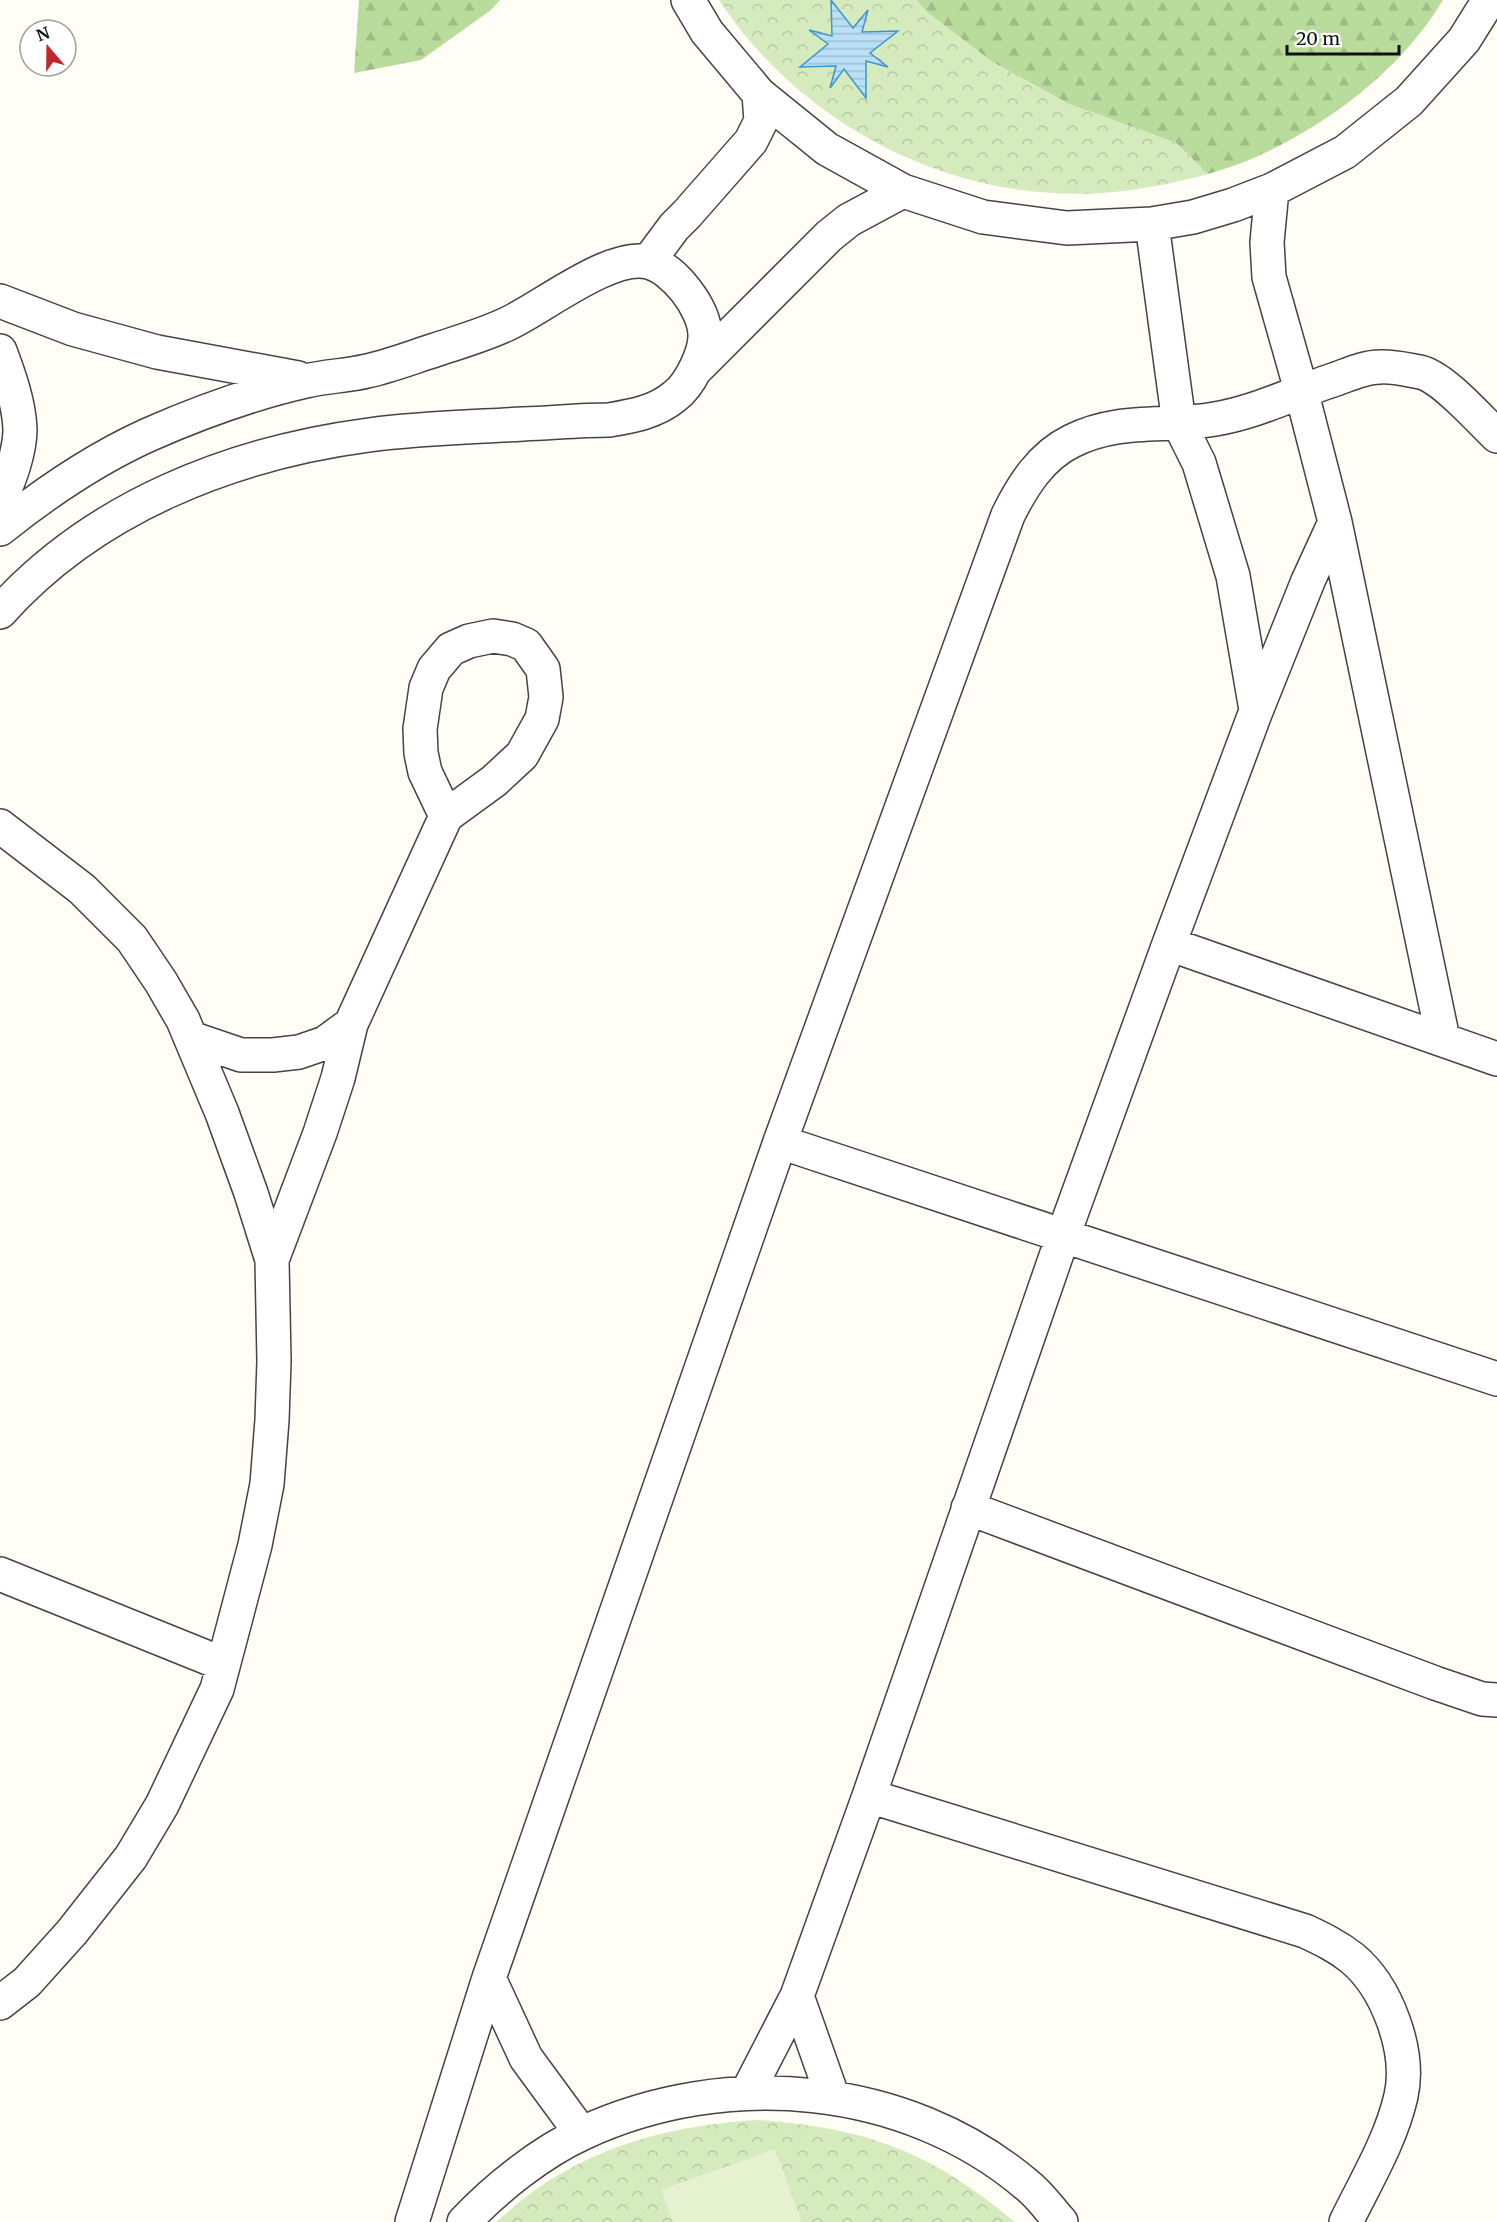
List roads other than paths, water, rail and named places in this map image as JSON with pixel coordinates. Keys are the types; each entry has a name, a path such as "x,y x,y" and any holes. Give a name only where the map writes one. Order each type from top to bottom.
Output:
{"street":[{"path":"688,0 707,32 759,94 827,149 903,191 983,217 1067,228 1152,224 1203,214 1272,190 1345,152 1409,101 1464,40 1489,0"},
{"path":"648,262 674,227 751,141 761,121 759,94"},
{"path":"1272,190 1267,242 1269,277 1335,522 1443,1039"},
{"path":"0,612 52,561 88,534 124,512 213,473 263,456 369,435 464,427 609,420 638,415 660,407 677,395 698,368 829,236 849,220 903,191"},
{"path":"1152,224 1179,423 1199,463 1233,576 1256,711"},
{"path":"0,530 27,508 66,482 104,458 148,435 243,399 309,380 369,371 455,343 506,324 590,276 622,263 648,262 669,274 689,292 705,334 698,368"},
{"path":"0,301 73,328 157,352 185,359 309,380"},
{"path":"0,351 14,395 20,429 11,471 0,502"},
{"path":"412,2222 489,1978 780,1142 1008,515 1021,489 1037,467 1070,442 1089,433 1127,424 1179,423 1216,419 1254,409 1357,371 1379,367 1424,373 1442,383 1497,436"},
{"path":"747,2093 797,1996 869,1796 1063,1236 1169,944 1256,711 1308,581 1335,522"},
{"path":"272,1260 320,1133 338,1078 351,1024 446,816 494,781 522,755 542,719 546,697 543,669 526,645 512,639 493,636 469,641 451,649 434,669 426,688 420,729 421,753 428,779 446,816"},
{"path":"0,826 82,889 132,939 183,1020 251,1193 272,1260 274,1361 273,1420 267,1484 255,1545 217,1689 162,1805 131,1857 72,1932 27,1982 0,2003"},
{"path":"1169,944 1497,1059"},
{"path":"191,1038 241,1054 273,1055 299,1052 325,1043 351,1024"},
{"path":"780,1142 1497,1379"},
{"path":"968,1508 1435,1683 1482,1699 1497,1700"},
{"path":"0,1574 224,1664"},
{"path":"869,1796 1305,1931 1331,1943 1354,1959 1370,1977 1394,2024 1402,2053 1402,2074 1401,2095 1387,2138 1346,2222"},
{"path":"489,1978 526,2058 581,2133"},
{"path":"797,1996 833,2098"},
{"path":"464,2222 482,2203 523,2169 581,2133 619,2118 672,2103 725,2094 747,2093 790,2093 833,2098 886,2110 937,2129 985,2154 1028,2186 1061,2222"}],"water":[{"path":"831,0 853,28 868,10 862,32 898,31 870,53 888,67 866,61 866,98 844,69 830,88 836,66 800,67 828,44 809,30 832,36"}]}
